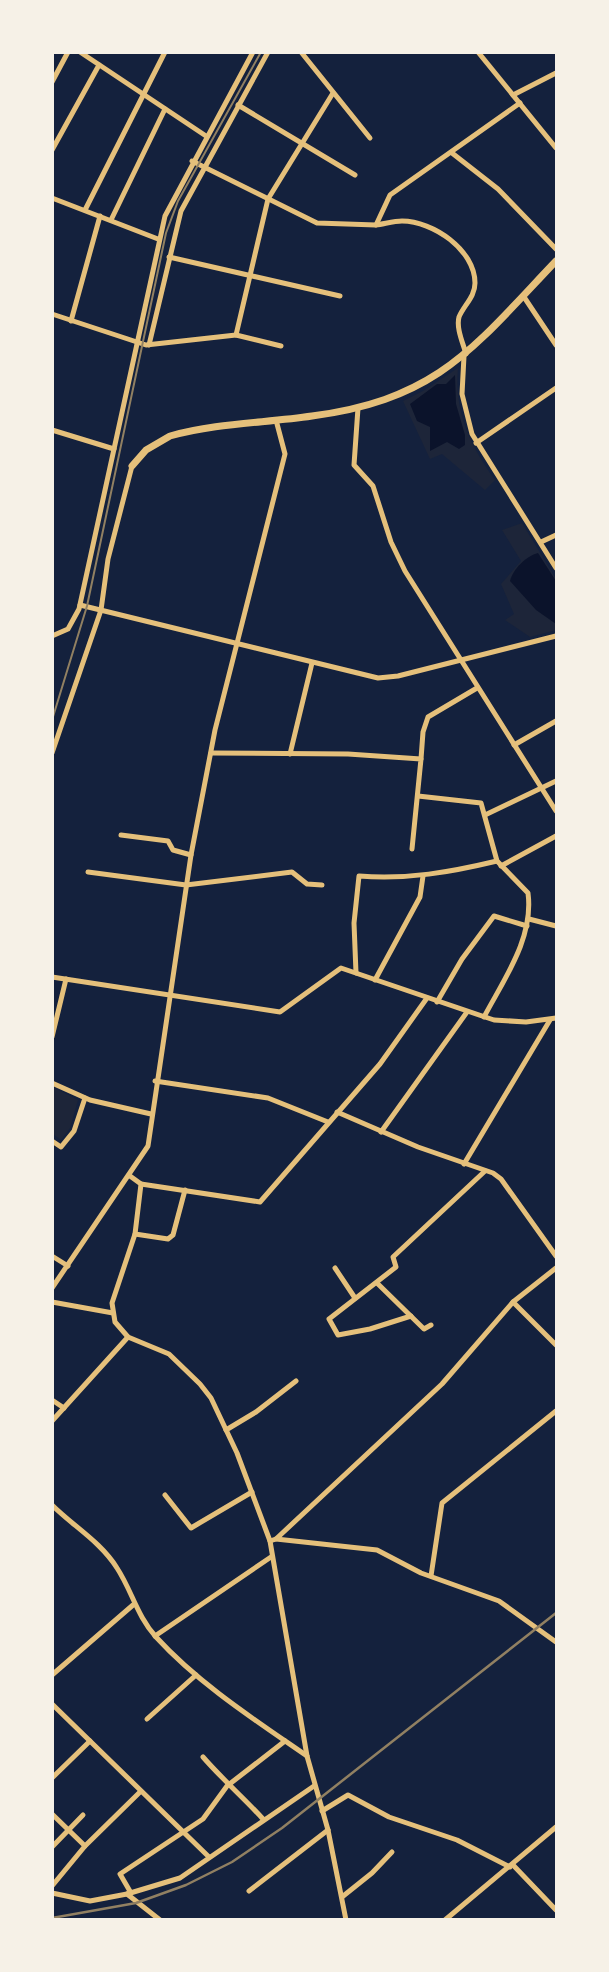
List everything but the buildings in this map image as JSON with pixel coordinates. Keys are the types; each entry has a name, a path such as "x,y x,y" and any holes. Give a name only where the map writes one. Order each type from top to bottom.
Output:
{"street":[{"path":"52,82 68,52"},
{"path":"80,52 206,136"},
{"path":"85,210 141,94 165,52"},
{"path":"52,636 73,623 80,604 158,239 168,208 253,52"},
{"path":"149,345 181,211 268,52"},
{"path":"301,52 370,138"},
{"path":"478,52 556,148"},
{"path":"52,150 99,65"},
{"path":"513,94 556,72"},
{"path":"236,335 268,198 333,93"},
{"path":"376,225 390,195 520,103"},
{"path":"238,105 355,176"},
{"path":"111,220 165,109"},
{"path":"452,153 498,188 556,249"},
{"path":"192,161 317,223 376,225 403,221 425,226 458,247 473,269 474,293 459,317 458,327 465,355 462,394 476,443 556,568"},
{"path":"52,198 158,239"},
{"path":"71,321 100,216"},
{"path":"169,257 340,296"},
{"path":"52,753 101,610 108,559 132,466 146,450 170,436 358,408 421,386 487,337 556,261"},
{"path":"524,297 556,345"},
{"path":"52,314 149,345 236,335 281,346"},
{"path":"476,443 556,388"},
{"path":"358,408 355,469 373,486 391,542 405,571 459,661 556,811"},
{"path":"52,1288 130,1177 148,1146 167,997 211,753 285,454 276,420"},
{"path":"52,430 114,449"},
{"path":"541,542 556,535"},
{"path":"80,604 377,678 459,661 556,636"},
{"path":"290,754 312,663"},
{"path":"412,849 423,732 428,717 477,688"},
{"path":"514,745 556,721"},
{"path":"211,753 348,754 421,759"},
{"path":"485,815 556,780"},
{"path":"418,796 481,803 499,863 528,894 529,919 521,946 484,1017"},
{"path":"121,835 168,841 173,850 191,855"},
{"path":"356,973 354,923 359,876 423,876 499,863 556,836"},
{"path":"88,872 186,885 292,872 307,884 322,885"},
{"path":"375,980 420,897 423,876"},
{"path":"437,1002 462,959 494,916 527,926"},
{"path":"529,919 556,926"},
{"path":"52,977 167,997 280,1012 337,968 484,1017 509,1022 553,1019"},
{"path":"52,1037 66,979"},
{"path":"130,1177 141,1184 260,1202 380,1064 427,998"},
{"path":"381,1132 467,1012"},
{"path":"464,1164 553,1019"},
{"path":"155,1081 268,1098 328,1122"},
{"path":"52,1083 85,1098 151,1114"},
{"path":"52,1141 61,1147 74,1131 85,1098"},
{"path":"337,1112 501,1179 556,1256"},
{"path":"411,1316 370,1329 338,1335 329,1319 396,1267 393,1257 485,1171"},
{"path":"141,1184 135,1234 117,1286 113,1313 115,1322 128,1337 169,1354 211,1398 273,1540 271,1557 307,1756 328,1830 346,1920"},
{"path":"135,1234 168,1239 173,1235 185,1190"},
{"path":"52,1255 68,1266"},
{"path":"335,1268 355,1298"},
{"path":"273,1540 442,1384 487,1326 556,1268"},
{"path":"377,1283 424,1329 431,1325"},
{"path":"52,1302 113,1313"},
{"path":"513,1302 556,1345"},
{"path":"52,1421 128,1337"},
{"path":"226,1430 256,1412 296,1381"},
{"path":"52,1400 64,1408"},
{"path":"430,1576 442,1503 556,1411"},
{"path":"165,1495 191,1528 252,1492"},
{"path":"52,1505 71,1525 102,1548 118,1569 133,1605 155,1636 196,1675 307,1756"},
{"path":"273,1540 366,1547 430,1576 499,1601 556,1642"},
{"path":"155,1636 271,1557"},
{"path":"52,1675 133,1605"},
{"path":"147,1719 196,1675"},
{"path":"52,1704 209,1857"},
{"path":"52,1777 90,1741"},
{"path":"160,1920 129,1894 120,1874 208,1814 228,1786 285,1741"},
{"path":"202,1757 263,1819"},
{"path":"52,1893 90,1901 129,1894 180,1878 263,1819 315,1789"},
{"path":"52,1886 85,1846 140,1791"},
{"path":"322,1811 348,1795 389,1817 457,1840 512,1866 556,1910"},
{"path":"52,1814 85,1846"},
{"path":"52,1847 83,1815"},
{"path":"445,1920 556,1827"},
{"path":"249,1891 328,1830"},
{"path":"342,1896 372,1873 392,1852"}],"shaded area":[{"path":"458,368 461,414 471,441 495,480 485,490 442,454 430,459 403,401"},
{"path":"455,375 456,404 465,435 465,445 459,449 447,442 430,451 430,427 417,421 410,404 437,384 446,384"},
{"path":"522,523 556,579 556,630 530,637 505,620 514,614 501,584 521,561 502,530"},
{"path":"538,553 556,581 556,624 536,610 510,581 521,564"},
{"path":"53,1087 78,1100 70,1128 61,1140 53,1134"}],"tram line":[{"path":"52,720 87,606 166,233 178,201 261,52"}],"railway":[{"path":"52,1918 136,1903 186,1885 232,1862 282,1828 556,1613"}]}
